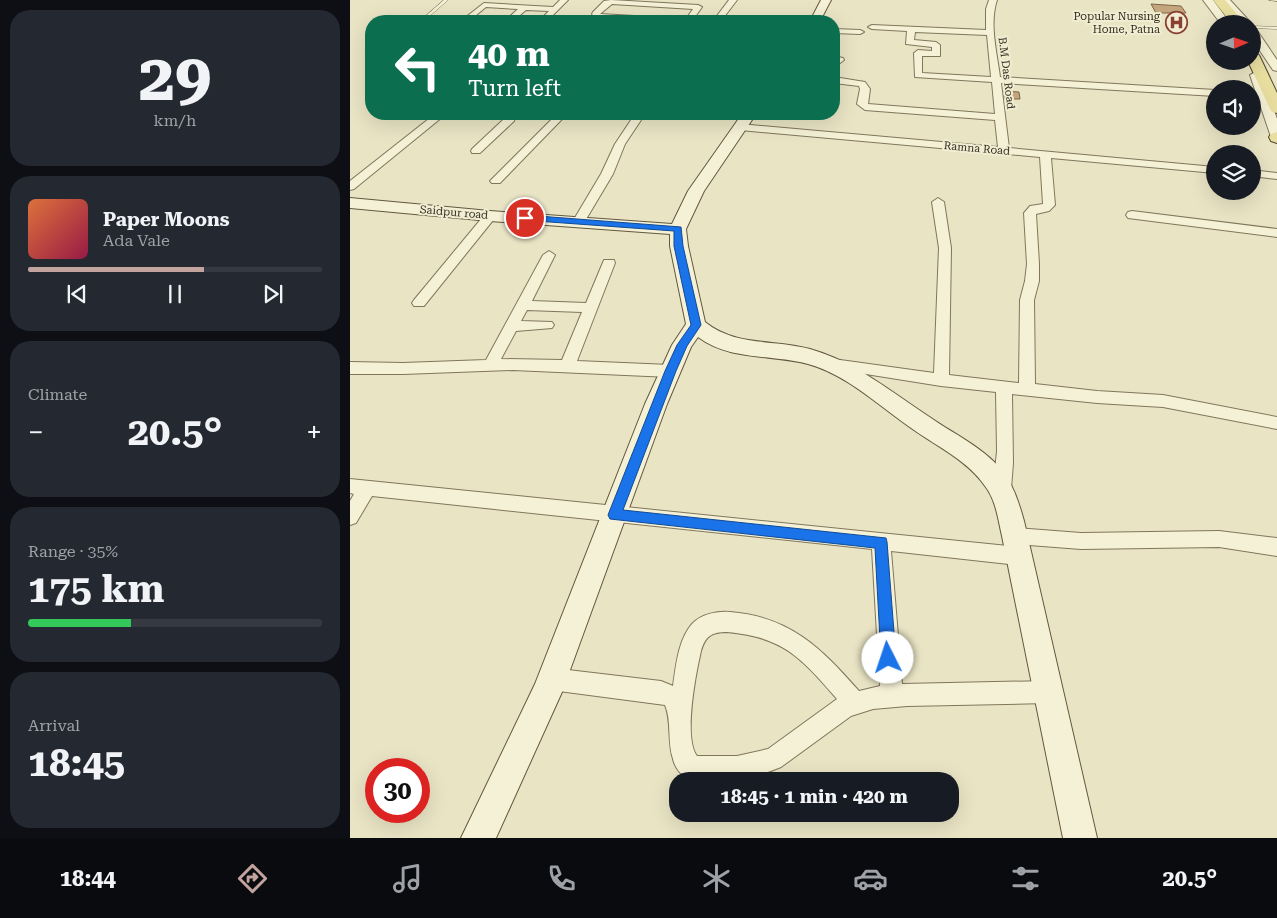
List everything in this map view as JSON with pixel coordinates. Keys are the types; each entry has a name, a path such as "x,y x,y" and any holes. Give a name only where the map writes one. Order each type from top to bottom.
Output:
{"main road":[{"path":"818,15 826,0"},
{"path":"1214,0 1225,15"},
{"path":"1219,0 1232,15"},
{"path":"1261,59 1277,90"},
{"path":"1259,70 1277,109"},
{"path":"744,121 696,191 678,229 678,246 696,325 705,335 721,341 807,356 833,364 858,378 908,415 979,462 1002,489 1080,838"},
{"name":"Saidpur road","path":"350,202 490,216 678,229"},
{"path":"478,838 551,679 670,371 682,345 696,325"}],"street":[{"path":"548,15 564,0"},
{"path":"722,15 734,0"},
{"name":"B.M Das Road","path":"993,0 990,33 1004,150"},
{"path":"1208,0 1219,15"},
{"path":"1225,0 1239,15"},
{"path":"597,15 607,3 612,2 698,6 691,15"},
{"path":"472,15 484,5 554,9"},
{"path":"516,15 525,7"},
{"path":"872,27 990,33"},
{"path":"912,29 909,42 936,45 936,54 918,53 918,75 1206,93"},
{"path":"840,31 860,32"},
{"path":"1261,44 1277,68"},
{"path":"1254,70 1277,137"},
{"path":"840,81 862,84 865,89 862,104 865,108 1001,117"},
{"path":"1261,98 1265,98"},
{"path":"350,187 434,120"},
{"path":"476,151 506,120"},
{"path":"496,181 556,120"},
{"path":"579,221 607,174 620,144 636,120"},
{"name":"Ramna Road","path":"744,121 1004,150 1206,169"},
{"path":"1027,388 1026,300 1032,281 1033,250 1030,214 1034,209 1045,208 1049,205 1045,154"},
{"path":"1261,174 1277,176"},
{"path":"938,202 945,248 941,380"},
{"path":"1132,215 1277,232"},
{"path":"419,303 490,216"},
{"path":"491,365 549,255"},
{"path":"567,366 610,263"},
{"path":"523,305 591,308"},
{"path":"512,326 547,325"},
{"path":"833,364 941,380 1163,402 1277,423"},
{"path":"350,368 491,365 567,366 670,371"},
{"path":"1002,489 1006,454 1003,417 1004,386"},
{"path":"350,517 358,487 881,542 1016,546 1081,541 1219,539 1277,547"},
{"path":"881,542 892,696"},
{"path":"679,720 691,648 697,634 706,624 717,622 758,624 781,633 800,646 856,704"},
{"path":"551,679 661,692 673,697 678,708 684,758 691,767 703,769 737,768 773,759 845,707 873,698 1048,692"}],"lane":[{"path":"429,15 446,0"},
{"path":"1271,0 1277,0"},
{"path":"1261,27 1277,28"}],"building":[{"path":"1151,4 1181,6 1186,13 1156,13"},
{"path":"1167,18 1178,18 1185,24 1174,24"},
{"path":"1004,91 1019,92 1020,99 1004,99"}],"place":[{"name":"Popular Nursing Home, Patna","path":"1176,22"}],"route":[{"path":"525,218 678,229 678,246 696,325 682,345 670,371 615,515 881,542 888,658"}]}
